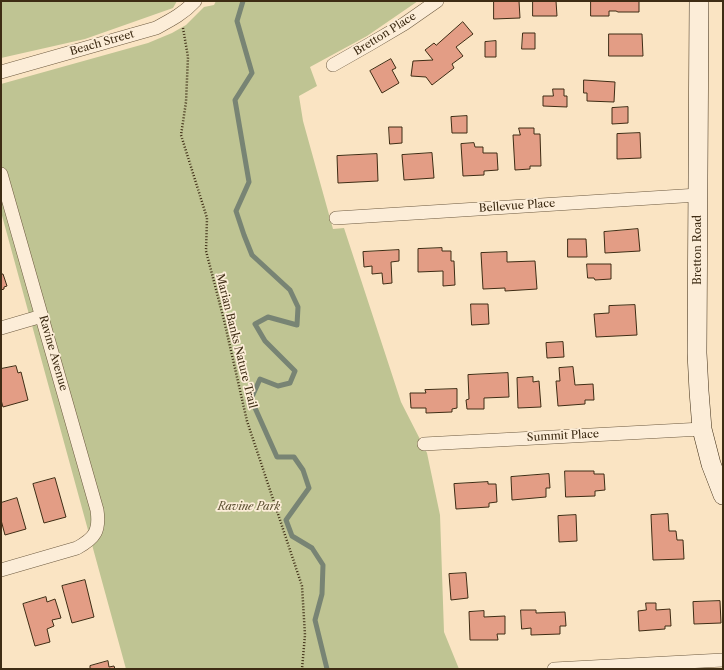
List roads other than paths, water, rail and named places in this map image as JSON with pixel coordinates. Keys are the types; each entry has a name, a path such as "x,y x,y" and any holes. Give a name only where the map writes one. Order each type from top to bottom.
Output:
{"street":[{"name":"Beach Street","path":"1,72 156,28 187,10 195,1"},
{"name":"Bretton Place","path":"333,65 404,24 436,1"},
{"name":"Bretton Road","path":"699,1 699,391 702,428 711,464 723,495"},
{"name":"Ravine Avenue","path":"1,174 99,521 96,533 88,542 77,548 1,570"},
{"name":"Bellevue Place","path":"336,218 698,195"},
{"path":"1,328 42,316"},
{"name":"Summit Place","path":"424,444 702,428"},
{"path":"554,669 723,660"}],"waterway":[{"path":"243,1 237,21 252,73 235,100 249,182 236,211 252,255 290,290 298,307 297,325 268,317 255,324 265,341 295,371 290,383 278,386 260,379 251,399 277,457 294,457 303,470 309,488 286,520 292,536 312,548 323,565 322,594 315,620 327,669"}],"park label":[{"name":"Ravine Park","path":"249,507"}]}
